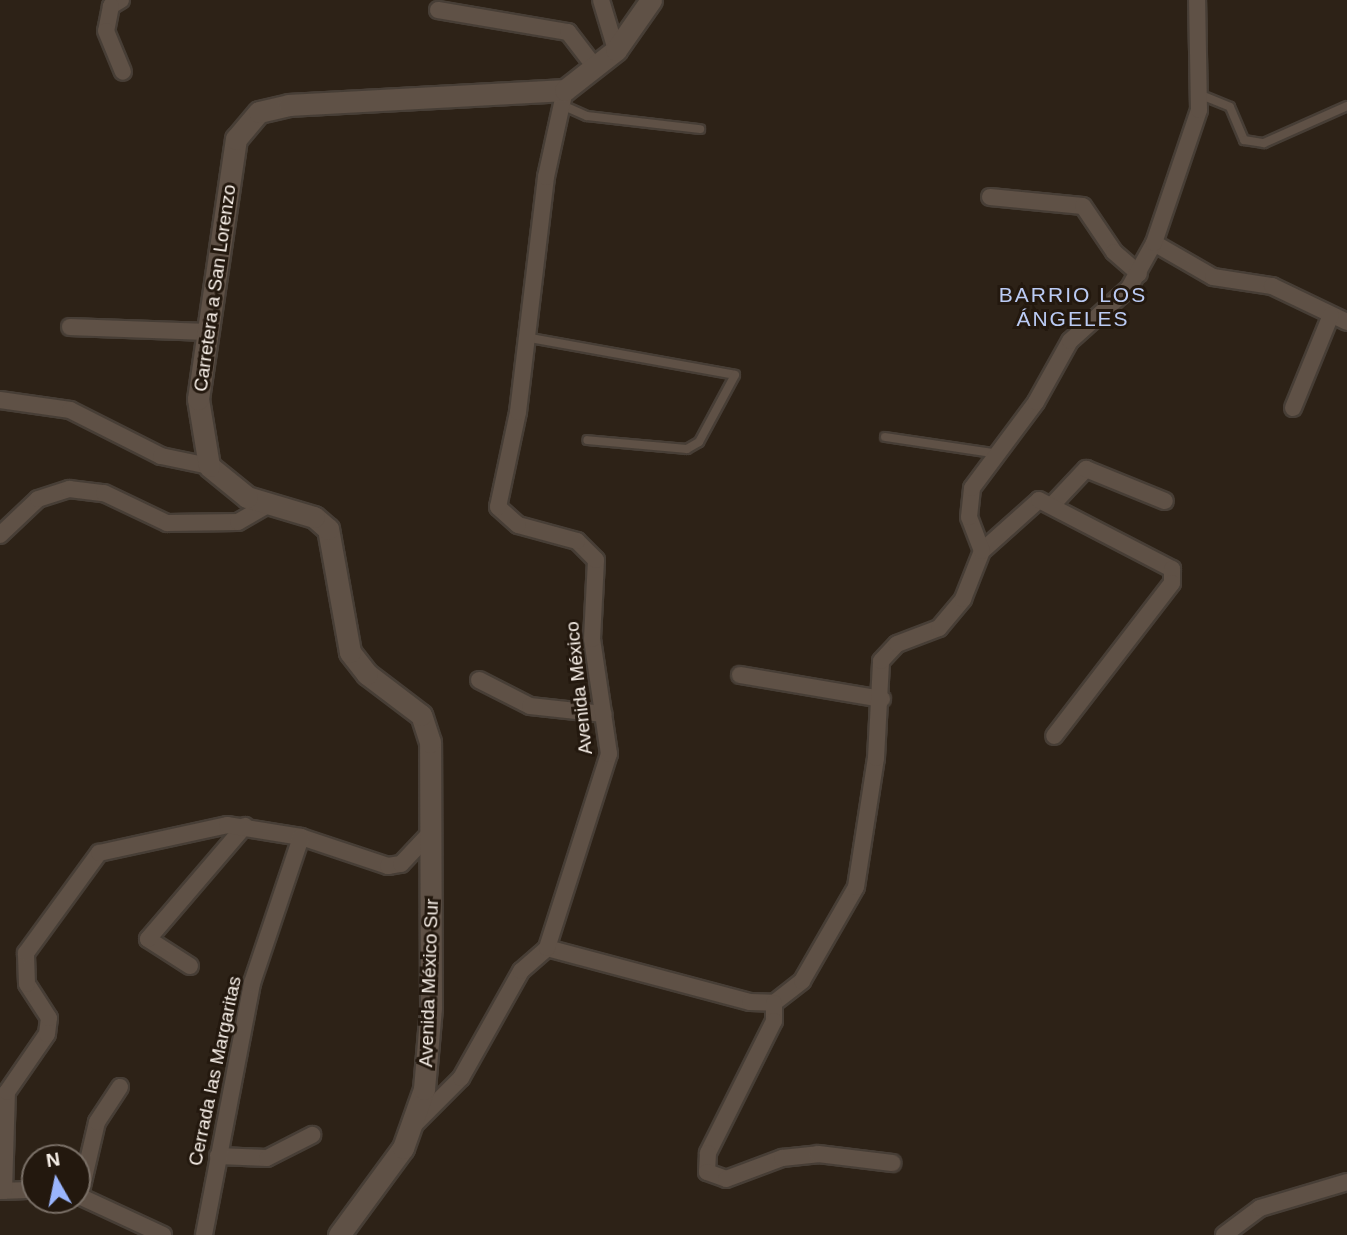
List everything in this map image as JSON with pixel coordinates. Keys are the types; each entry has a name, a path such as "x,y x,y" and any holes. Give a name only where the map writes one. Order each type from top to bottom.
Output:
{"street":[{"path":"121,0 111,6 106,32 123,72"},
{"path":"601,0 616,50"},
{"path":"564,98 616,50 651,0"},
{"path":"982,551 968,496 992,453 1028,414 1070,341 1139,274 1154,243 1201,95 1197,0"},
{"path":"438,10 568,32 595,67"},
{"name":"Carretera a San Lorenzo","path":"209,466 198,398 207,332 236,139 259,112 289,105 564,98"},
{"name":"Avenida México","path":"413,1126 461,1078 521,971 547,948 606,775 604,714 592,639 596,560 577,541 518,524 498,507 530,338 546,177 564,98"},
{"path":"990,197 1083,206 1119,258 1139,274"},
{"path":"1154,243 1213,277 1272,286 1347,322"},
{"path":"1293,408 1331,315"},
{"path":"70,327 207,332"},
{"path":"0,400 70,410 162,456 209,466 229,488 268,505 314,517 334,539 350,652 427,725 431,832 401,864 388,866 301,837 246,826 99,853 26,953 27,984 49,1018 47,1034 7,1092 2,1191 21,1191"},
{"path":"1054,503 1086,469 1165,501"},
{"path":"0,536 38,499 69,489 104,493 167,523 238,522 268,505"},
{"path":"547,948 711,996 774,1003 802,981 856,887 887,651 950,618 982,551 1010,531 1030,504 1054,503 1160,560 1174,576 1054,736"},
{"path":"740,675 882,699"},
{"path":"479,680 530,706 604,714"},
{"path":"190,966 148,939 246,826"},
{"name":"Avenida México Sur","path":"339,1235 388,1173 413,1126 428,1055 431,832"},
{"name":"Cerrada las Margaritas","path":"204,1235 252,983 301,837"},
{"path":"774,1003 774,1021 708,1153 707,1172 726,1179 782,1158 818,1154 892,1163"},
{"path":"91,1145 97,1122 120,1087"},
{"path":"218,1156 267,1158 312,1135"},
{"path":"1224,1235 1260,1208 1347,1182"},
{"path":"91,1201 163,1235"}],"lane":[{"path":"1201,95 1230,107 1244,140 1264,143 1347,106"},
{"path":"564,98 587,116 700,129"},
{"path":"530,338 735,375 699,442 687,449 587,440"},
{"path":"885,437 992,453"}],"district":[{"name":"BARRIO LOS ÁNGELES","path":"1073,307"}]}
